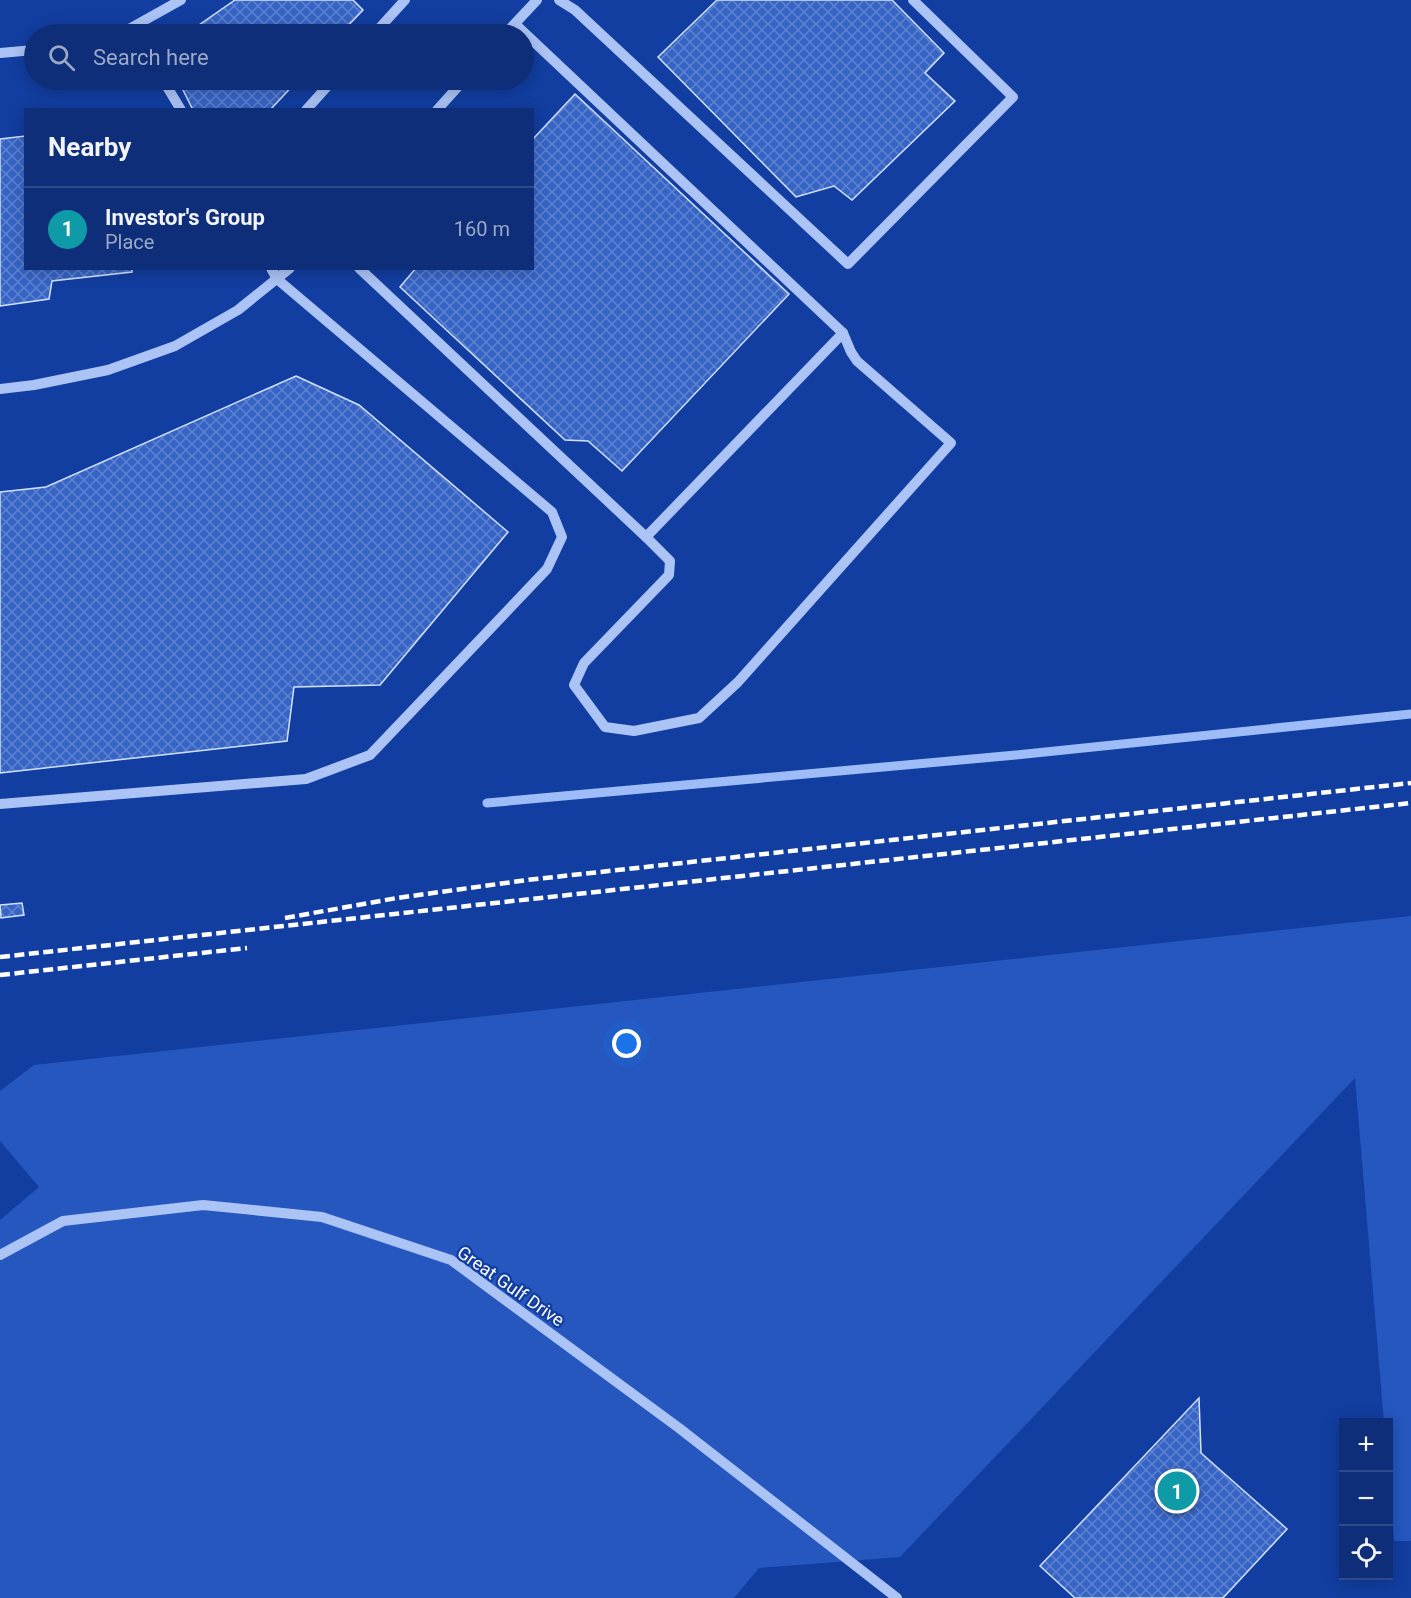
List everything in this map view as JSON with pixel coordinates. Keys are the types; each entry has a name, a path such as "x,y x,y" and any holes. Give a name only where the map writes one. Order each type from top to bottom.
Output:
{"street":[{"path":"145,24 181,0"},
{"path":"383,24 405,0"},
{"path":"515,24 537,0"},
{"path":"559,0 575,10 848,264 1013,97 913,0"},
{"path":"361,270 670,561 669,575 584,663 574,685 605,727 634,731 699,718 738,682 951,443 857,361 850,352 843,333 534,42"},
{"path":"0,53 24,51"},
{"path":"169,90 180,108"},
{"path":"308,108 324,90"},
{"path":"439,108 455,90"},
{"path":"0,804 306,779 370,755 548,569 562,537 552,512 277,279 272,270"},
{"path":"0,389 34,385 108,370 174,346 238,310 288,270"},
{"path":"646,537 843,333"},
{"name":"Great Gulf Drive","path":"0,1255 63,1221 203,1205 322,1217 451,1260 679,1428 897,1598"}],"shaded area":[{"path":"1411,916 1411,1541 1394,1541 1393,1418 1384,1418 1355,1078 900,1557 759,1568 734,1598 0,1598 0,1220 39,1187 0,1141 0,1091 34,1065"}],"building":[{"path":"235,0 353,0 363,10 350,24 200,24"},
{"path":"717,0 892,0 944,53 925,73 955,101 852,200 834,186 796,197 658,57"},
{"path":"183,90 289,90 272,108 192,108"},
{"path":"575,94 789,294 622,471 588,441 565,440 400,287 414,270 534,270 534,138"},
{"path":"24,136 24,270 132,270 132,272 52,281 49,299 0,306 0,139"},
{"path":"296,376 359,405 508,532 380,685 294,687 287,741 0,773 0,492 46,487"},
{"path":"22,903 24,915 1,918 0,905"},
{"path":"1199,1398 1201,1453 1287,1529 1223,1598 1075,1598 1040,1566"}],"waterway":[{"path":"487,803 1016,755 1411,714"}],"railway":[{"path":"285,918 397,898 527,880 1411,783"},
{"path":"0,957 1411,803"},
{"path":"0,975 247,948"}],"place":[{"name":"Investor's Group","path":"1177,1491"}]}
